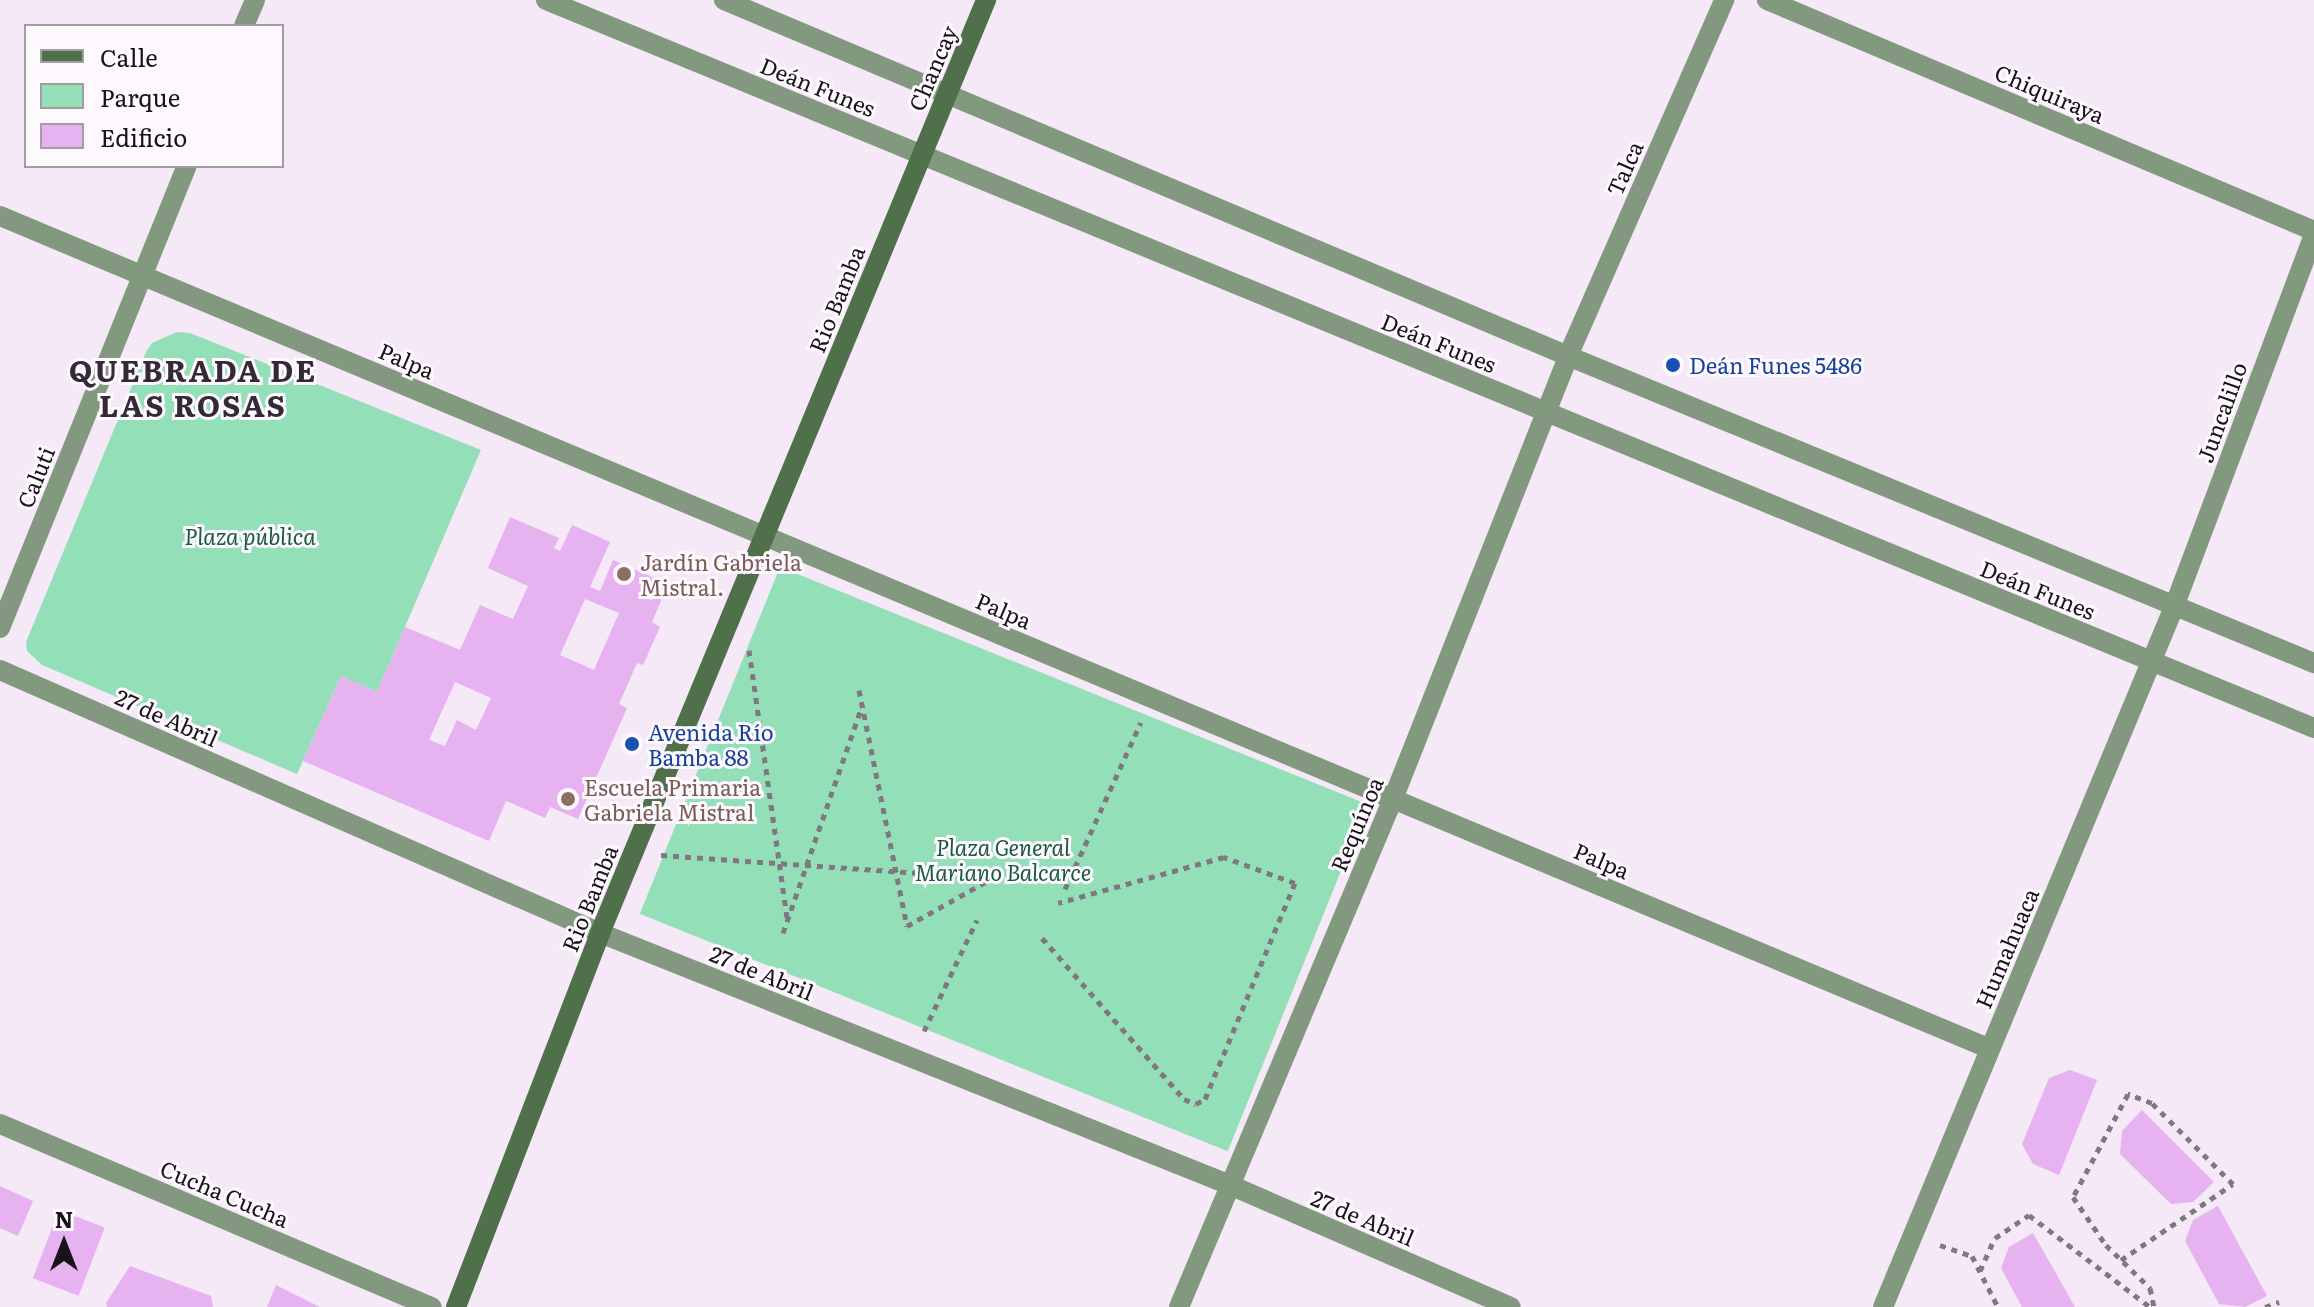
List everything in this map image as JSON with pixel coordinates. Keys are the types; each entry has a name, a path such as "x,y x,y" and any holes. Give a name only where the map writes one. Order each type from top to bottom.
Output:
{"main road":[{"name":"Chancay","path":"920,154 986,0"},
{"name":"Rio Bamba","path":"456,1307 600,933 920,154"}],"street":[{"path":"245,24 255,0"},
{"name":"Deán Funes","path":"546,0 2314,728"},
{"name":"Deán Funes","path":"724,0 1568,356 2314,663"},
{"name":"Talca","path":"1568,356 1724,0"},
{"name":"Chiquiraya","path":"1767,0 2314,232"},
{"name":"Caluti","path":"0,628 186,168"},
{"name":"Palpa","path":"0,216 1990,1049"},
{"name":"Juncalillo","path":"2174,607 2306,277 2314,232"},
{"name":"Requínoa","path":"1179,1307 1393,799 1568,356"},
{"name":"Humahuaca","path":"1883,1307 2174,607"},
{"name":"27 de Abril","path":"0,670 600,933 1230,1185 1511,1307"},
{"name":"Cucha Cucha","path":"0,1124 432,1307"}],"path":[{"path":"741,594 787,918"},
{"path":"859,690 907,926 998,875"},
{"path":"1065,889 1152,698"},
{"path":"783,933 862,705"},
{"path":"633,852 805,867 991,878"},
{"path":"1042,938 1184,1099 1196,1104 1205,1099 1295,883 1224,857 1058,903"},
{"path":"911,1058 977,920"},
{"path":"2121,1260 2233,1184 2152,1103 2128,1094 2073,1197 2106,1245 2121,1260 2150,1288 2152,1307"},
{"path":"1980,1271 1995,1238 2029,1215 2152,1307"},
{"path":"1913,1235 1972,1256 1998,1307"},
{"path":"2265,1307 2279,1302"}],"green space":[{"name":"Plaza pública","path":"177,332 190,333 481,450 377,692 341,676 297,774 42,665 27,651 26,642 146,352 152,343"},
{"name":"Plaza General Mariano Balcarce","path":"780,567 1368,805 1228,1151 640,914"}],"building":[{"path":"510,517 559,538 554,548 560,551 572,525 610,542 590,587 600,591 613,560 668,584 652,622 660,627 643,665 637,663 619,704 627,708 578,819 550,807 545,818 506,801 489,841 303,761 341,676 377,692 405,627 460,650 480,605 513,619 528,586 488,568","holes":["585,599 619,613 594,670 560,655","455,682 491,698 476,730 457,720 445,746 429,740"]},
{"path":"2070,1070 2097,1080 2059,1175 2033,1164 2022,1144 2049,1078"},
{"path":"2142,1110 2214,1182 2193,1202 2171,1204 2120,1154 2122,1131"},
{"path":"0,1186 33,1201 18,1236 0,1228"},
{"path":"2218,1206 2267,1296 2245,1307 2219,1304 2185,1241 2193,1220"},
{"path":"59,1210 105,1228 79,1296 33,1278"},
{"path":"2033,1233 2075,1307 2022,1307 2001,1268 2009,1247"},
{"path":"130,1266 211,1296 213,1307 107,1307 106,1303"},
{"path":"276,1285 320,1307 267,1307"}],"place":[{"name":"Deán Funes 5486","path":"1673,365"},
{"name":"Jardín Gabriela Mistral.","path":"624,574"},
{"name":"Avenida Río Bamba 88","path":"632,744"},
{"name":"Escuela Primaria Gabriela Mistral","path":"568,799"}],"district":[{"name":"QUEBRADA DE LAS ROSAS","path":"193,386"}]}
